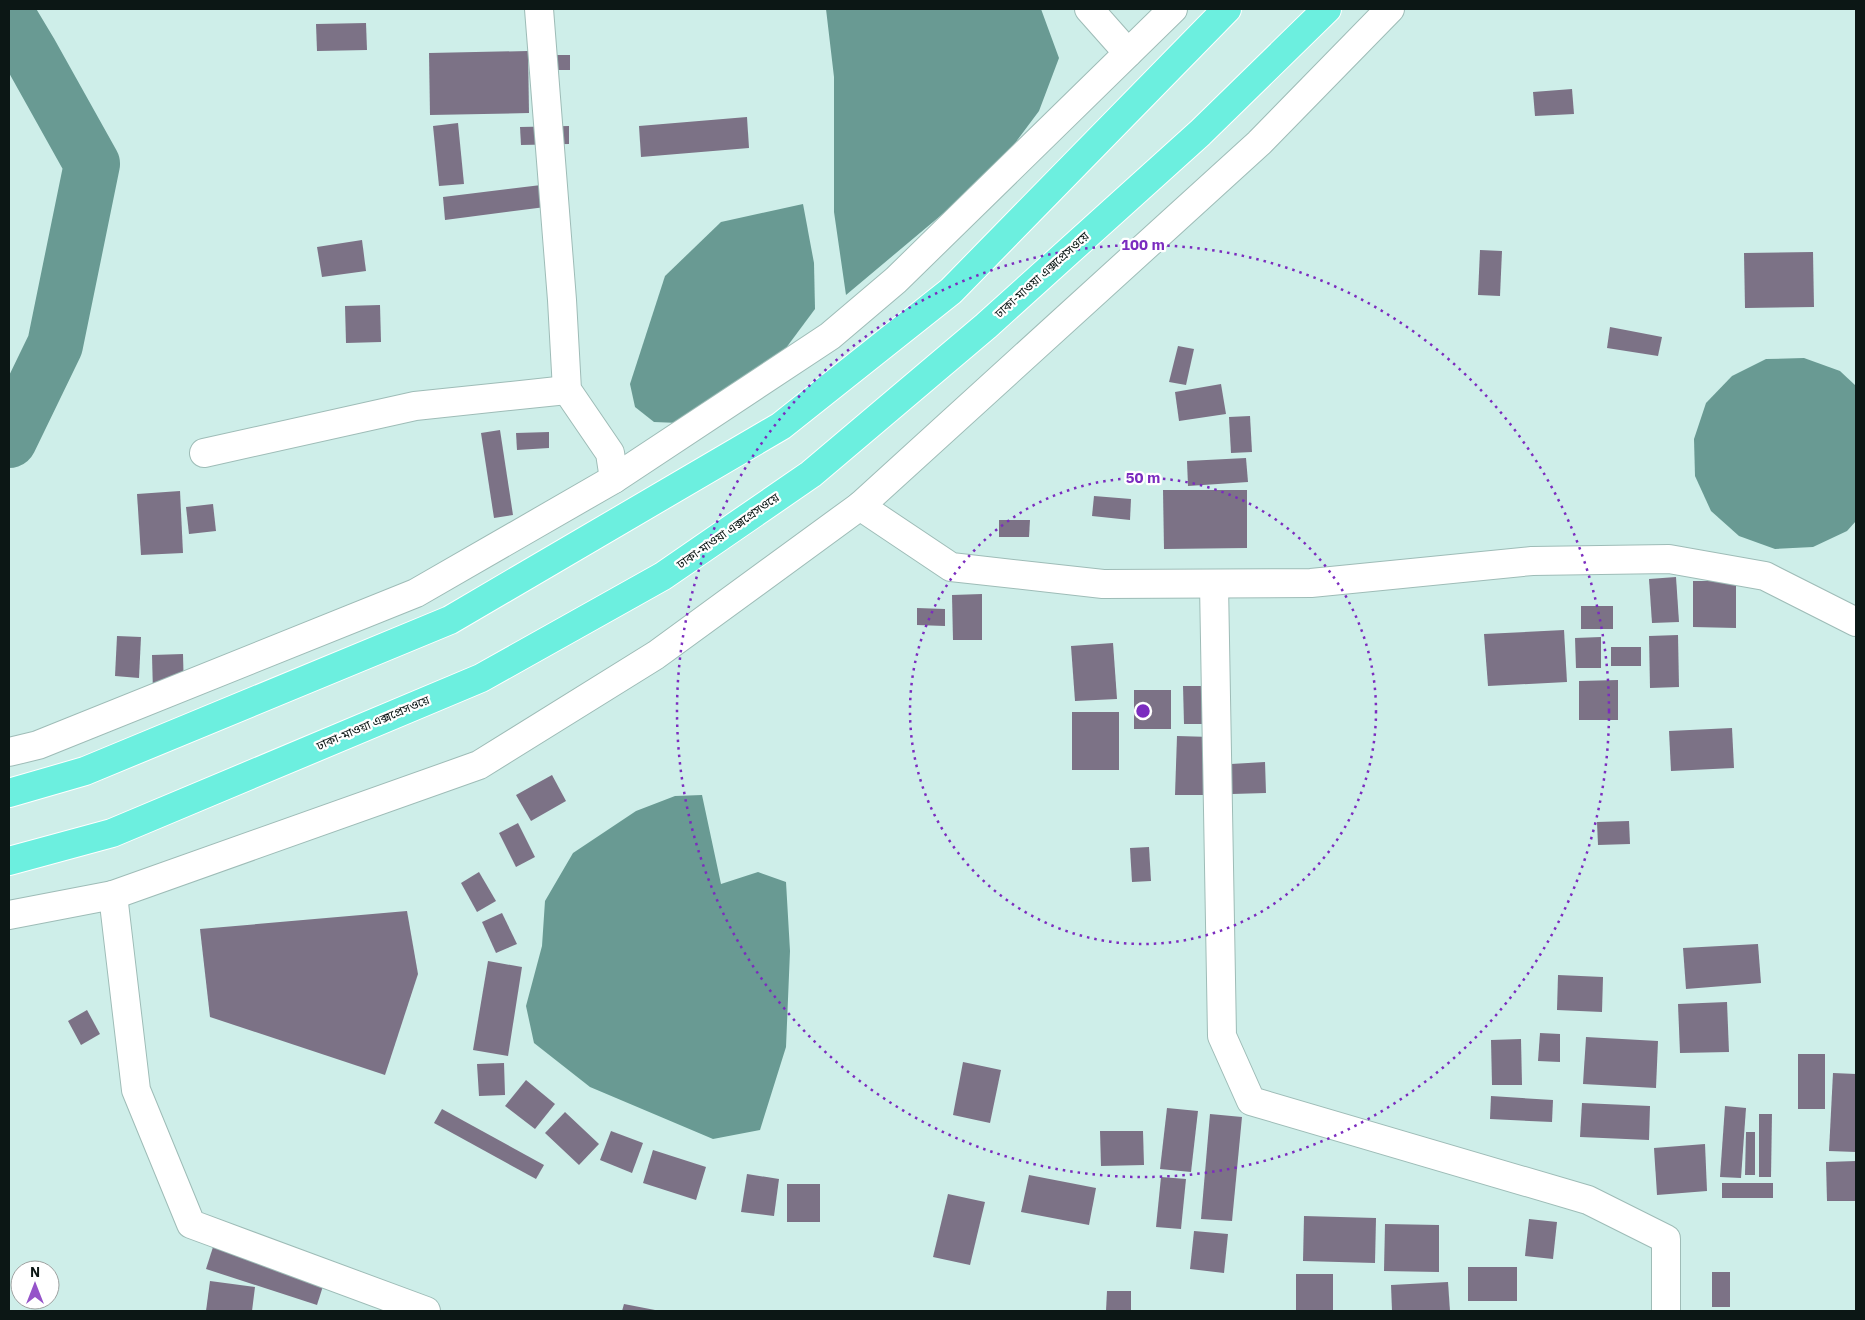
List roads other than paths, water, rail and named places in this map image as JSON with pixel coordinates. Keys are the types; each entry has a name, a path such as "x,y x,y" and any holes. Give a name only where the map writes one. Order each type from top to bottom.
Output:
{"highway":[{"path":"9,793 85,771 450,620 781,426 951,291 1227,9"},
{"name":"ঢাকা-মাওয়া এক্সপ্রেসওয়ে","path":"9,861 112,832 481,678 663,576 811,474 986,326 1200,133 1327,9"}],"street":[{"path":"539,9 562,300 567,390 610,454 614,479"},
{"path":"1089,9 1128,53"},
{"path":"9,752 38,745 416,593 614,479 830,336 896,280 1173,9"},
{"path":"9,915 113,894 479,765 656,655 860,506 1259,143 1390,9"},
{"path":"204,454 416,406 567,390"},
{"path":"860,506 951,567 1103,584 1311,583 1532,561 1669,559 1766,576 1856,622"},
{"path":"1214,584 1222,1036 1251,1101 1588,1200 1666,1239 1666,1311"},
{"path":"113,894 136,1090 191,1224 426,1311"}],"waterway":[{"path":"9,18 92,164 55,345 9,440"}]}
